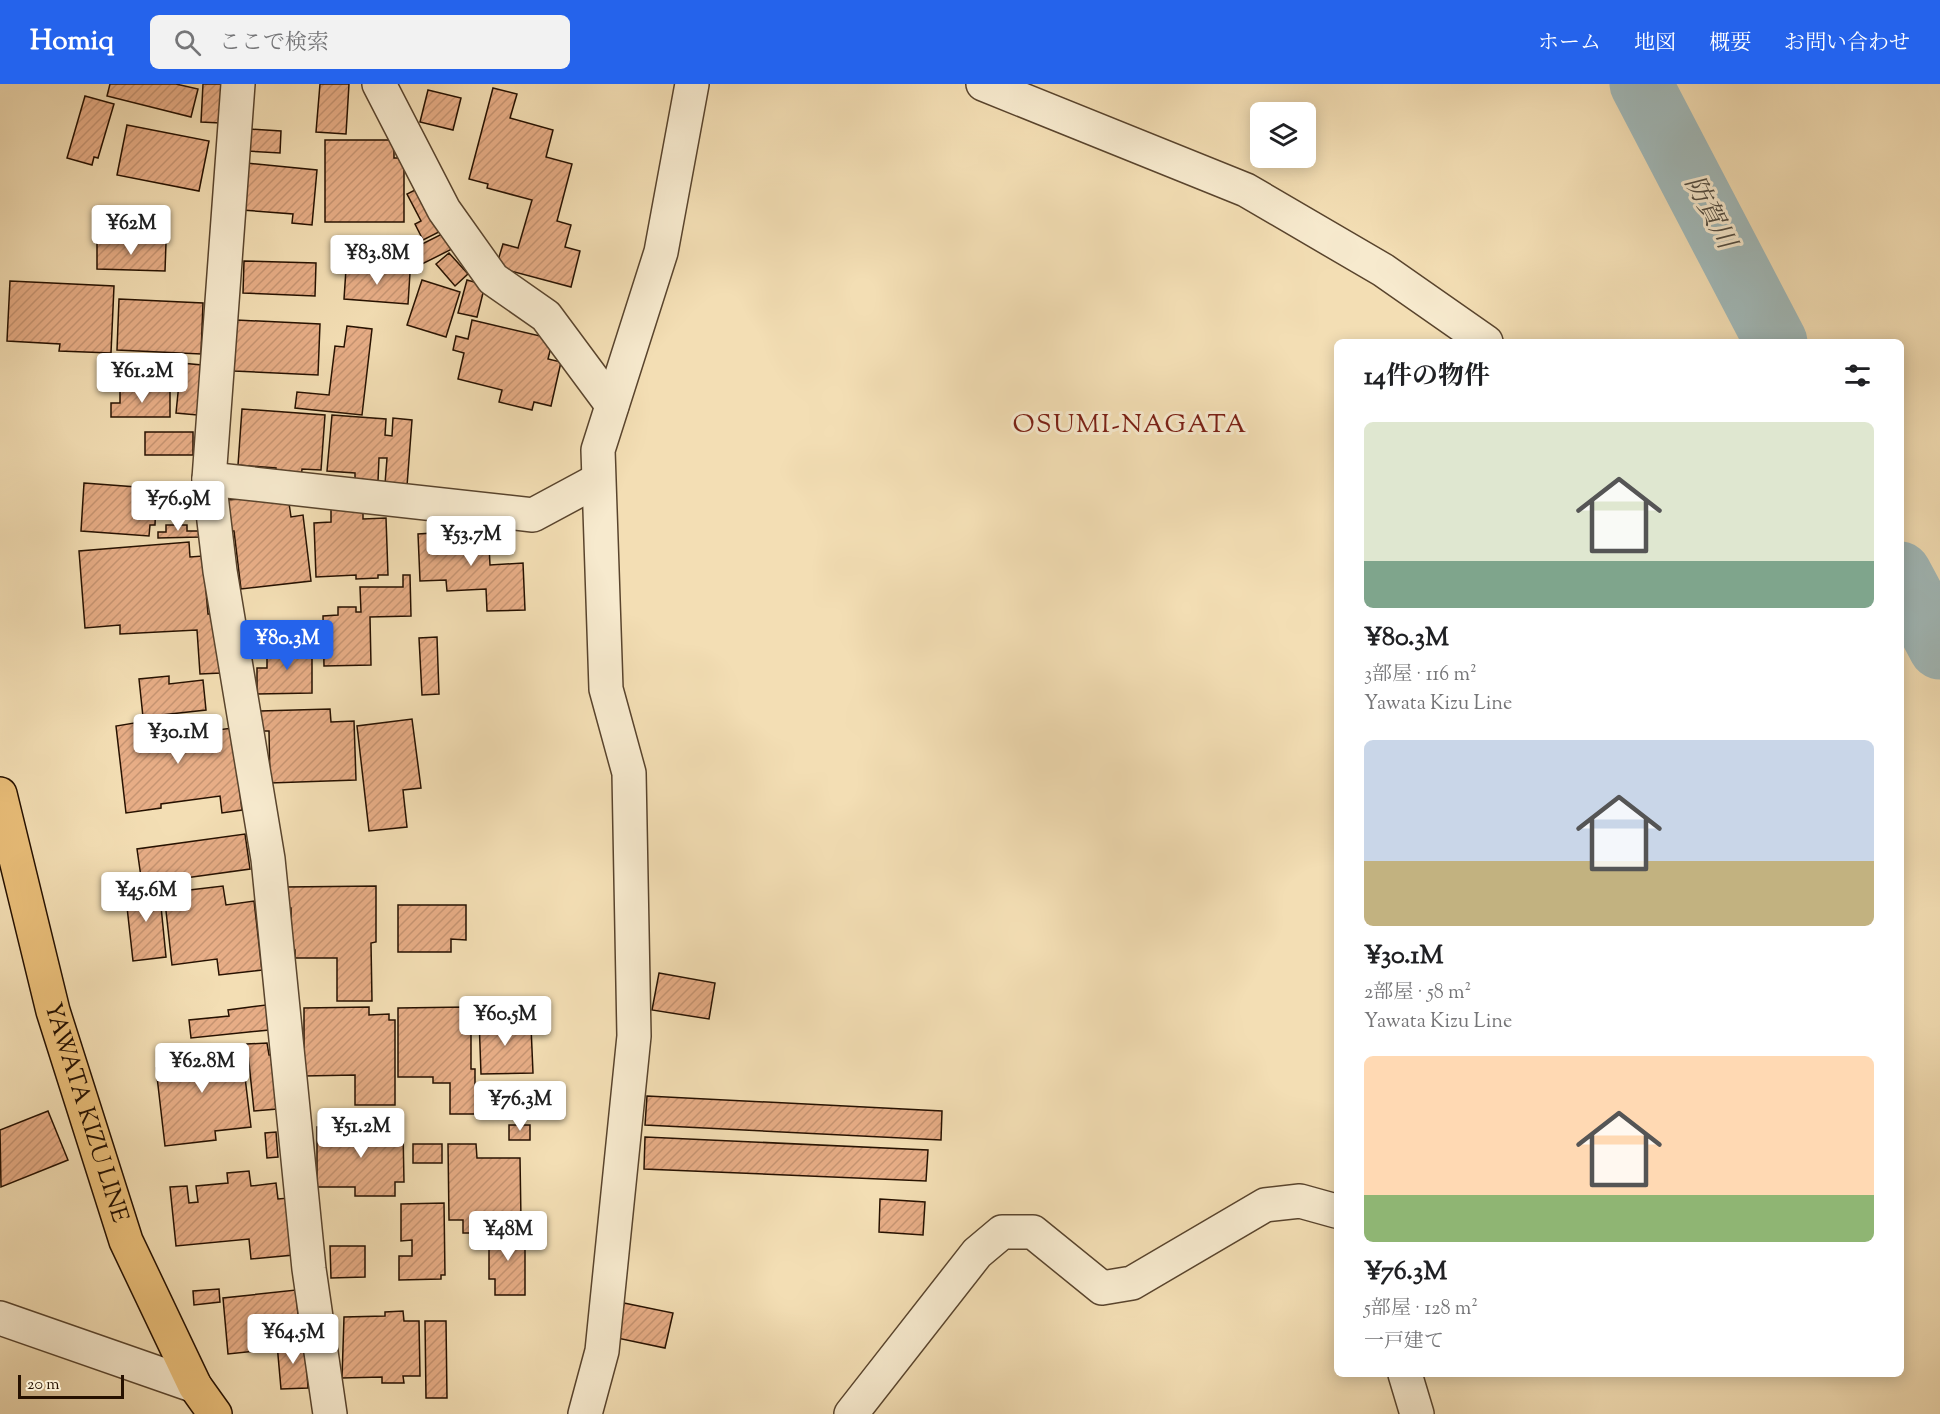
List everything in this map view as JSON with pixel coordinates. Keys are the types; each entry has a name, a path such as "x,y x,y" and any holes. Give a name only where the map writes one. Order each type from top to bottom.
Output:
{"main road":[{"name":"YAWATA KIZU LINE","path":"0,794 53,1011 126,1241 195,1386 215,1414"}],"street":[{"path":"238,84 209,479 220,571 268,859 309,1269 330,1414"},
{"path":"379,84 444,210 493,279 546,316 612,405"},
{"path":"585,1414 602,1351 634,1036 629,773 606,688 598,450 661,252 692,84"},
{"path":"983,84 1246,190 1383,270 1482,339"},
{"path":"209,479 533,515 598,480"},
{"path":"851,1414 977,1253 1002,1232 1034,1232 1102,1288 1132,1283 1265,1205 1300,1201 1334,1210"},
{"path":"0,1318 195,1386"},
{"path":"1406,1377 1417,1414"}],"building":[{"path":"110,84 176,84 198,89 191,117 107,96"},
{"path":"203,84 223,84 220,123 201,122"},
{"path":"320,84 349,84 346,134 316,132"},
{"path":"493,88 517,94 510,118 553,130 546,157 572,164 557,221 571,225 565,247 580,251 571,287 496,267 503,244 518,248 532,200 487,188 488,184 469,179"},
{"path":"428,90 461,98 453,130 420,122"},
{"path":"85,96 114,104 98,158 94,157 92,165 67,158"},
{"path":"127,125 209,141 199,191 117,175"},
{"path":"249,129 281,131 280,153 247,151"},
{"path":"325,140 394,140 394,158 404,158 404,222 325,222"},
{"path":"246,163 317,170 312,225 292,223 293,214 242,210"},
{"path":"421,187 443,230 423,240 415,224 421,221 407,194"},
{"path":"444,233 452,249 418,266 410,250"},
{"path":"97,241 166,243 165,271 97,269"},
{"path":"449,253 468,274 455,286 436,264"},
{"path":"244,261 316,263 315,296 243,293"},
{"path":"346,269 410,273 408,304 344,299"},
{"path":"422,280 460,292 446,337 407,325"},
{"path":"467,280 485,285 477,317 458,313"},
{"path":"10,281 114,286 111,353 59,351 60,344 7,341"},
{"path":"119,299 203,303 201,354 117,350"},
{"path":"236,320 320,324 318,375 234,371"},
{"path":"472,320 553,339 548,359 561,362 551,406 534,402 532,410 499,402 502,390 458,379 464,353 453,350 456,336 468,339"},
{"path":"347,326 372,329 362,415 295,408 297,392 329,395 335,346 344,347"},
{"path":"181,363 202,365 197,415 176,413"},
{"path":"120,390 170,390 170,417 111,417 111,403 120,403"},
{"path":"242,409 325,415 321,470 302,469 301,479 275,477 276,468 238,465"},
{"path":"332,415 386,419 385,435 392,436 393,418 412,420 407,486 385,484 387,458 379,458 378,481 355,479 355,473 327,471"},
{"path":"145,432 193,432 193,455 145,455"},
{"path":"84,483 150,488 149,502 156,502 155,525 150,525 149,536 81,531"},
{"path":"288,496 291,517 303,515 311,581 241,589 234,531 230,531 226,500"},
{"path":"363,508 363,519 386,518 388,575 356,579 356,575 316,577 314,523 331,522 331,509"},
{"path":"166,525 187,525 187,531 200,531 200,537 158,538 158,532 166,532"},
{"path":"488,525 490,565 523,563 525,610 487,611 486,589 447,591 446,580 420,581 418,534 464,531 463,527"},
{"path":"189,542 190,557 203,556 208,614 216,614 221,673 200,674 197,630 120,634 120,625 85,628 79,551"},
{"path":"403,575 410,575 411,616 370,617 371,665 324,666 323,616 338,615 338,607 356,607 356,612 361,612 360,587 403,587"},
{"path":"437,637 439,694 422,695 419,638"},
{"path":"289,643 312,643 312,693 257,694 257,668 267,668 267,650 289,650"},
{"path":"169,676 169,684 203,680 206,710 143,717 139,679"},
{"path":"330,709 331,722 354,721 356,780 270,783 269,731 260,731 260,711"},
{"path":"412,719 421,788 403,790 407,827 369,831 357,726"},
{"path":"209,720 211,731 232,728 242,810 222,813 220,796 161,804 161,808 126,813 116,726 140,722 141,729"},
{"path":"245,834 250,869 142,884 137,849"},
{"path":"159,886 166,957 133,961 125,889"},
{"path":"223,886 226,905 254,901 262,970 219,975 217,959 172,965 164,893"},
{"path":"376,886 376,942 371,943 372,1001 337,1001 337,958 295,958 295,950 292,950 291,908 285,908 285,887"},
{"path":"398,905 466,905 466,940 451,939 451,952 398,952"},
{"path":"659,973 715,983 709,1019 652,1010"},
{"path":"266,1005 269,1030 191,1038 189,1020 229,1016 228,1010"},
{"path":"369,1007 369,1015 389,1014 389,1020 395,1020 395,1105 355,1105 355,1075 304,1076 304,1008"},
{"path":"466,1007 466,1022 471,1022 471,1069 475,1069 475,1114 450,1114 450,1083 433,1083 433,1077 398,1077 398,1008"},
{"path":"508,1017 509,1027 531,1026 533,1073 481,1074 479,1018"},
{"path":"267,1043 269,1055 271,1055 277,1109 254,1111 247,1044"},
{"path":"241,1044 251,1127 215,1131 216,1140 165,1146 156,1068 163,1067 162,1053"},
{"path":"647,1096 942,1111 941,1140 645,1125"},
{"path":"48,1111 68,1160 1,1187 0,1130"},
{"path":"373,1124 392,1124 392,1131 403,1130 404,1182 395,1182 395,1196 355,1196 355,1187 317,1187 317,1127 373,1127"},
{"path":"509,1125 530,1125 530,1140 509,1140"},
{"path":"276,1132 278,1157 267,1158 265,1133"},
{"path":"645,1137 928,1150 926,1181 644,1169"},
{"path":"413,1144 442,1144 442,1163 413,1163"},
{"path":"448,1144 476,1144 477,1158 520,1158 521,1220 484,1221 484,1233 463,1233 463,1220 449,1220"},
{"path":"249,1171 251,1186 276,1183 278,1199 289,1198 294,1255 251,1259 249,1239 176,1246 170,1187 187,1186 189,1203 198,1202 196,1186 228,1183 227,1173"},
{"path":"880,1199 925,1202 923,1235 879,1232"},
{"path":"444,1203 445,1275 441,1275 441,1279 399,1280 399,1256 412,1256 412,1240 401,1241 401,1204"},
{"path":"492,1231 525,1231 525,1295 495,1295 495,1279 489,1279 489,1238 492,1238"},
{"path":"330,1246 365,1246 365,1277 331,1278"},
{"path":"219,1289 220,1302 194,1305 193,1291"},
{"path":"296,1290 299,1328 272,1331 273,1349 228,1354 223,1298"},
{"path":"624,1303 673,1313 665,1348 617,1338"},
{"path":"403,1311 404,1321 419,1321 420,1376 403,1376 404,1383 382,1383 382,1377 342,1378 344,1317 385,1316 385,1312"},
{"path":"425,1321 446,1321 447,1398 426,1398"},
{"path":"305,1341 308,1388 281,1389 277,1344"}],"waterway":[{"name":"防賀川","path":"1641,84 1774,339"},
{"name":"防賀川","path":"1904,580 1940,648"}],"district":[{"name":"OSUMI-NAGATA","path":"1130,425"}]}
